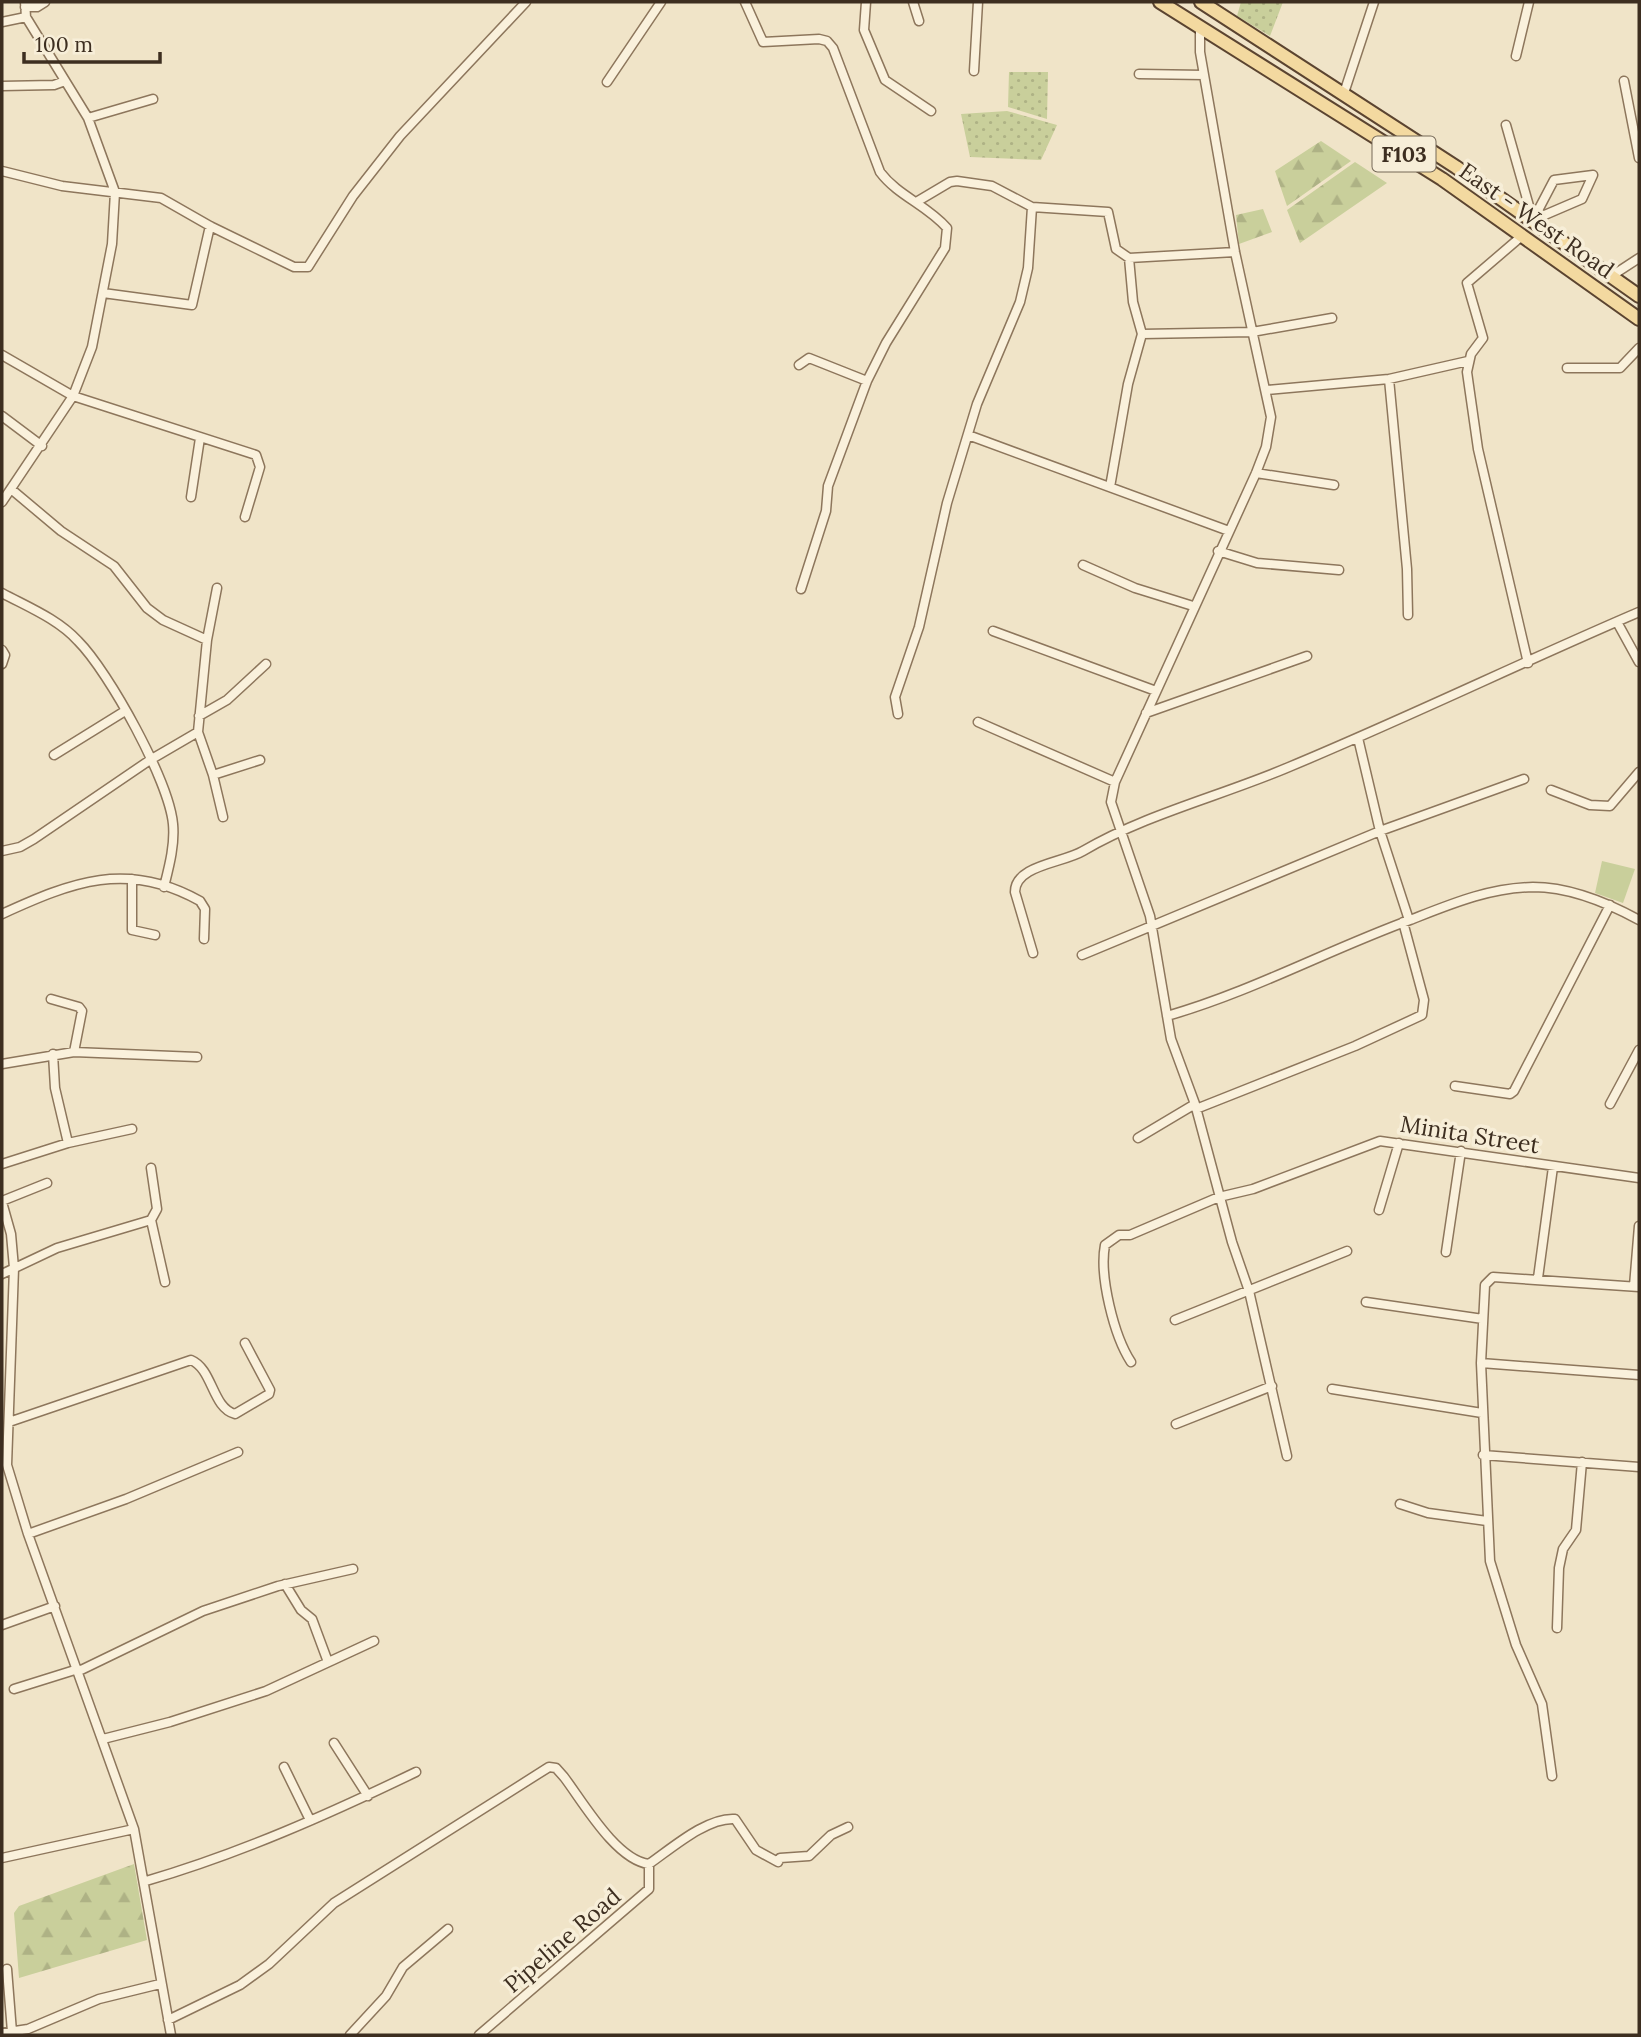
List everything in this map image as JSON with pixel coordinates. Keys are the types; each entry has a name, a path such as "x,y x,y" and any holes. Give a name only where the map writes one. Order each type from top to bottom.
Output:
{"main road":[{"name":"East - West Road","path":"1160,2 1443,179 1639,319"},
{"name":"East - West Road","path":"1201,2 1345,93 1613,275 1639,296"}],"street":[{"path":"2,502 73,396 92,347 112,244 115,192 88,118 26,17 25,4 37,7 45,2"},
{"path":"2,171 62,186 160,198 210,226 295,267 308,267 353,196 400,136 526,2"},
{"path":"607,82 661,2"},
{"path":"745,2 763,42 819,39 827,41 833,48 880,172 891,186 918,201 947,228 945,248 866,381 828,486 826,511 801,589"},
{"path":"866,2 864,30 886,80 930,111"},
{"path":"913,2 919,21"},
{"path":"974,71 978,2"},
{"path":"1345,93 1374,2"},
{"path":"1516,56 1529,2"},
{"path":"2,22 26,17"},
{"path":"1200,27 1200,52 1235,252 1271,417 1266,447 1256,473 1218,551 1115,782 1111,802 1152,927 1171,1040 1196,1107 1219,1197 1249,1291 1287,1456"},
{"path":"1139,74 1204,75"},
{"path":"2,86 54,85 65,81"},
{"path":"1624,81 1639,158"},
{"path":"88,118 153,99"},
{"path":"1506,125 1532,220"},
{"path":"1593,175 1582,199 1532,220 1554,180 1593,175"},
{"path":"918,201 950,182 957,181 1005,191 1032,207 1108,212 1116,250 1129,258 1235,252"},
{"path":"898,714 895,697 919,627 932,561 977,404 1020,302 1028,268 1032,207"},
{"path":"103,293 192,305 210,226"},
{"path":"1523,235 1467,283 1483,338 1468,361 1478,449 1528,663"},
{"path":"1110,487 1128,384 1142,334 1133,302 1129,258"},
{"path":"1613,275 1639,258"},
{"path":"1142,334 1252,332 1332,318"},
{"path":"1567,368 1620,368 1639,348"},
{"path":"2,355 73,396 242,449 260,460 245,517"},
{"path":"799,365 809,358 866,381"},
{"path":"1267,390 1389,379 1468,361"},
{"path":"1389,379 1408,569 1408,615"},
{"path":"2,416 41,446"},
{"path":"968,435 1228,531"},
{"path":"191,498 200,438"},
{"path":"1256,473 1334,485"},
{"path":"11,489 61,531 114,566 146,608 163,620 207,640"},
{"path":"1218,551 1256,562 1339,570"},
{"path":"1083,565 1135,588 1193,607"},
{"path":"217,588 207,640 198,732 214,775 223,817"},
{"path":"2,593 49,618 78,641 125,711 168,798 173,825 164,887"},
{"path":"1033,953 1015,892 1015,882 1023,874 1079,853 1120,830 1239,788 1358,738 1639,612"},
{"path":"1617,622 1639,662"},
{"path":"993,632 1156,691"},
{"path":"2,650 5,655 2,664"},
{"path":"1146,713 1307,656"},
{"path":"199,716 227,700 266,664"},
{"path":"54,755 125,711"},
{"path":"978,722 1115,782"},
{"path":"2,851 20,847 34,839 150,760 198,732"},
{"path":"1138,1138 1196,1107 1355,1046 1422,1015 1424,1000 1406,921 1380,831 1358,738"},
{"path":"214,775 260,760"},
{"path":"1551,790 1590,805 1610,806 1639,772"},
{"path":"1082,955 1380,831 1524,779"},
{"path":"2,914 94,879 132,879 164,887 200,901 205,909 204,939"},
{"path":"132,879 132,930 155,935"},
{"path":"1167,1016 1214,1002 1406,921 1489,890 1536,887 1594,898 1639,920"},
{"path":"1455,1086 1510,1094 1514,1091 1610,905"},
{"path":"51,999 82,1010 74,1052"},
{"path":"1610,1104 1639,1050"},
{"path":"2,1064 74,1052 197,1057"},
{"path":"53,1054 55,1088 68,1143"},
{"path":"2,1164 68,1143 132,1129"},
{"name":"Minita Street","path":"1130,1362 1120,1345 1117,1333 1102,1261 1105,1245 1119,1235 1130,1235 1183,1215 1219,1197 1253,1189 1380,1141 1639,1178"},
{"path":"1378,1210 1399,1143"},
{"path":"1446,1252 1461,1152"},
{"path":"1538,1278 1553,1167"},
{"path":"2,1274 57,1248 151,1220 158,1209 151,1168"},
{"path":"47,1183 2,1201 11,1234 14,1268 6,1372 9,1422 4,1465 134,1829 146,1881 160,1984 171,2035"},
{"path":"151,1220 165,1282"},
{"path":"1552,1776 1542,1704 1516,1644 1490,1561 1483,1455 1481,1363 1485,1285 1493,1276 1637,1286 1639,1226"},
{"path":"1175,1320 1346,1251"},
{"path":"1366,1302 1483,1319"},
{"path":"9,1422 191,1360 201,1367 227,1410 235,1414 269,1395 270,1390 245,1343"},
{"path":"1481,1363 1639,1376"},
{"path":"1176,1424 1272,1386"},
{"path":"1332,1389 1482,1413"},
{"path":"28,1534 127,1499 238,1452"},
{"path":"1483,1455 1639,1466"},
{"path":"1557,1628 1559,1568 1563,1549 1576,1530 1582,1462"},
{"path":"1400,1504 1428,1513 1487,1521"},
{"path":"14,1689 78,1670 204,1611 285,1584 353,1569"},
{"path":"285,1584 301,1610 312,1619 328,1662"},
{"path":"2,1625 54,1606"},
{"path":"103,1739 216,1709 266,1691 374,1641"},
{"path":"334,1743 368,1796"},
{"path":"284,1767 310,1820"},
{"path":"168,2020 240,1985 269,1964 334,1903 548,1767 556,1768 564,1777 618,1848 634,1860 649,1864 710,1822 725,1818 735,1819 756,1850 778,1862 780,1858 809,1856 831,1835 848,1827"},
{"path":"146,1881 200,1865 368,1796 416,1772"},
{"path":"2,1858 134,1829"},
{"name":"Pipeline Road","path":"479,2035 649,1889 649,1864"},
{"path":"349,2035 386,1996 403,1967 448,1929"},
{"path":"7,1969 12,2032"},
{"path":"2,2033 28,2029 99,1999 160,1984"}],"green space":[{"path":"1241,2 1283,2 1270,36 1237,16"},
{"path":"1009,72 1048,72 1047,119 1008,107"},
{"path":"1007,111 1057,125 1041,160 970,157 961,114"},
{"path":"1321,141 1351,161 1287,206 1275,171"},
{"path":"1355,162 1387,183 1300,243 1287,210"},
{"path":"1263,209 1272,232 1239,244 1236,215"},
{"path":"1602,861 1635,869 1623,903 1595,893"},
{"path":"134,1864 147,1940 19,1978 14,1913 19,1906"}]}
